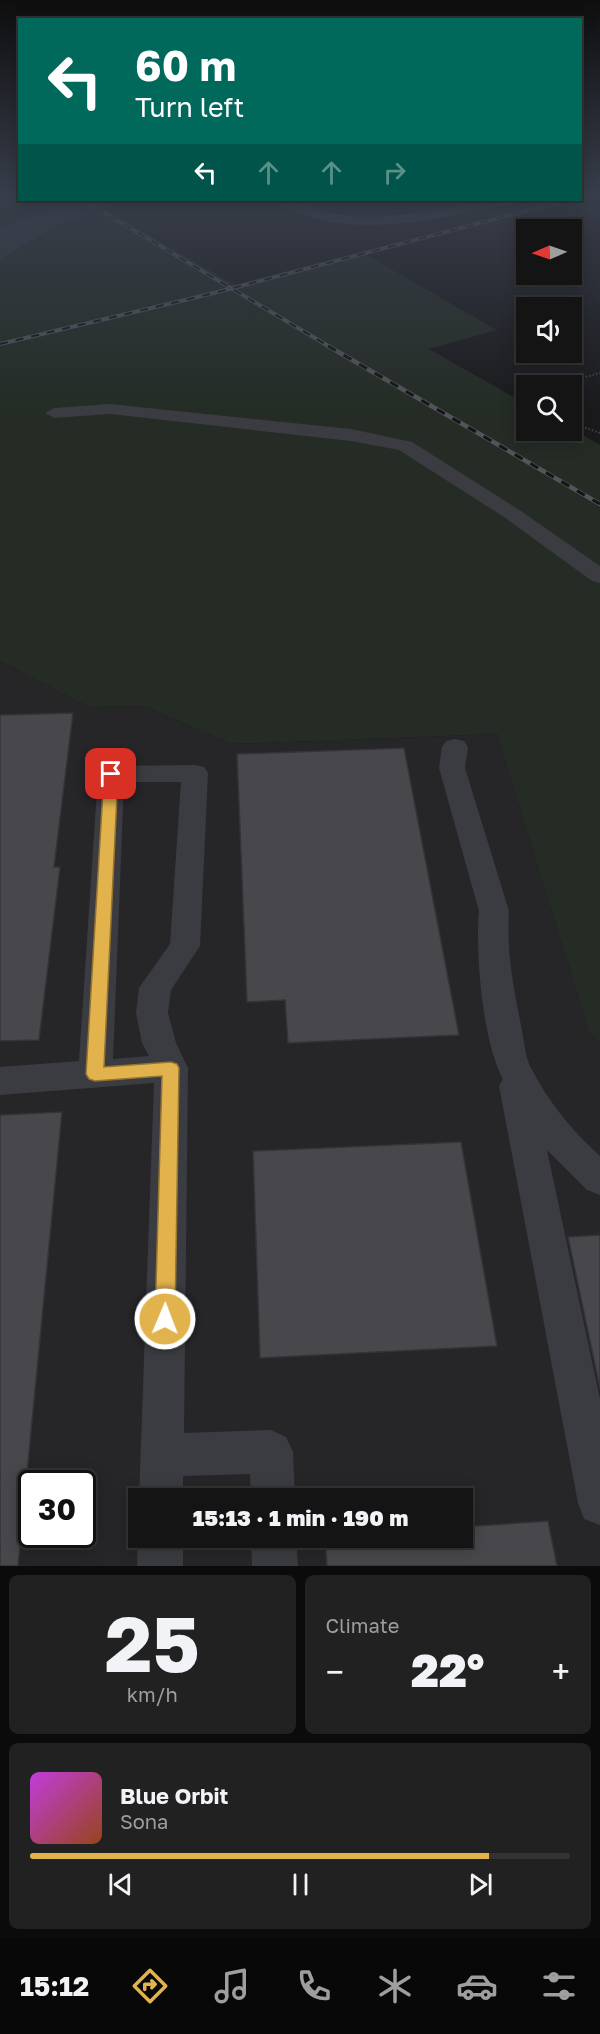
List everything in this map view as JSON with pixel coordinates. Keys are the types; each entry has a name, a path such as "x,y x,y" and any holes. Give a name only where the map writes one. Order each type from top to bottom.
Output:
{"street":[{"path":"54,413 110,409 351,435 405,446 511,513 600,576"},
{"path":"455,747 452,768 494,911 492,933 495,976 600,1503"},
{"path":"95,1074 111,774 195,773 185,946 155,988 152,1013 159,1043 171,1068 161,1488"},
{"path":"512,1065 536,1107 564,1146 600,1179"},
{"path":"0,1081 171,1068"},
{"path":"162,1455 271,1452 273,1488"},
{"path":"160,1548 160,1566"},
{"path":"274,1548 275,1566"}],"path":[{"path":"582,378 600,373"},
{"path":"582,427 600,433"}],"shaded area":[{"path":"0,266 203,266 237,286 313,266 386,266 497,330 429,349 516,398 516,441 582,441 582,435 600,445 600,1042 589,1032 497,734 231,744 144,706 89,707 0,661"},
{"path":"0,661 89,707 144,706 231,744 497,734 589,1032 600,1042 600,1566 0,1566"}],"building":[{"path":"73,713 54,867 60,867 39,1040 0,1041 0,715"},
{"path":"404,748 459,1035 288,1043 285,1000 247,1002 237,754"},
{"path":"62,1112 27,1470 18,1470 18,1566 0,1566 0,1115"},
{"path":"461,1142 497,1346 260,1358 253,1151"},
{"path":"600,1235 600,1388 568,1237"},
{"path":"548,1521 557,1566 327,1566 326,1548 473,1548 473,1526"}],"railway":[{"path":"194,266 231,288"},
{"path":"231,288 316,266"},
{"path":"0,344 231,288"},
{"path":"231,288 330,347"},
{"path":"328,346 600,504"}],"route":[{"path":"111,774 95,1074 171,1068 165,1319"}]}
